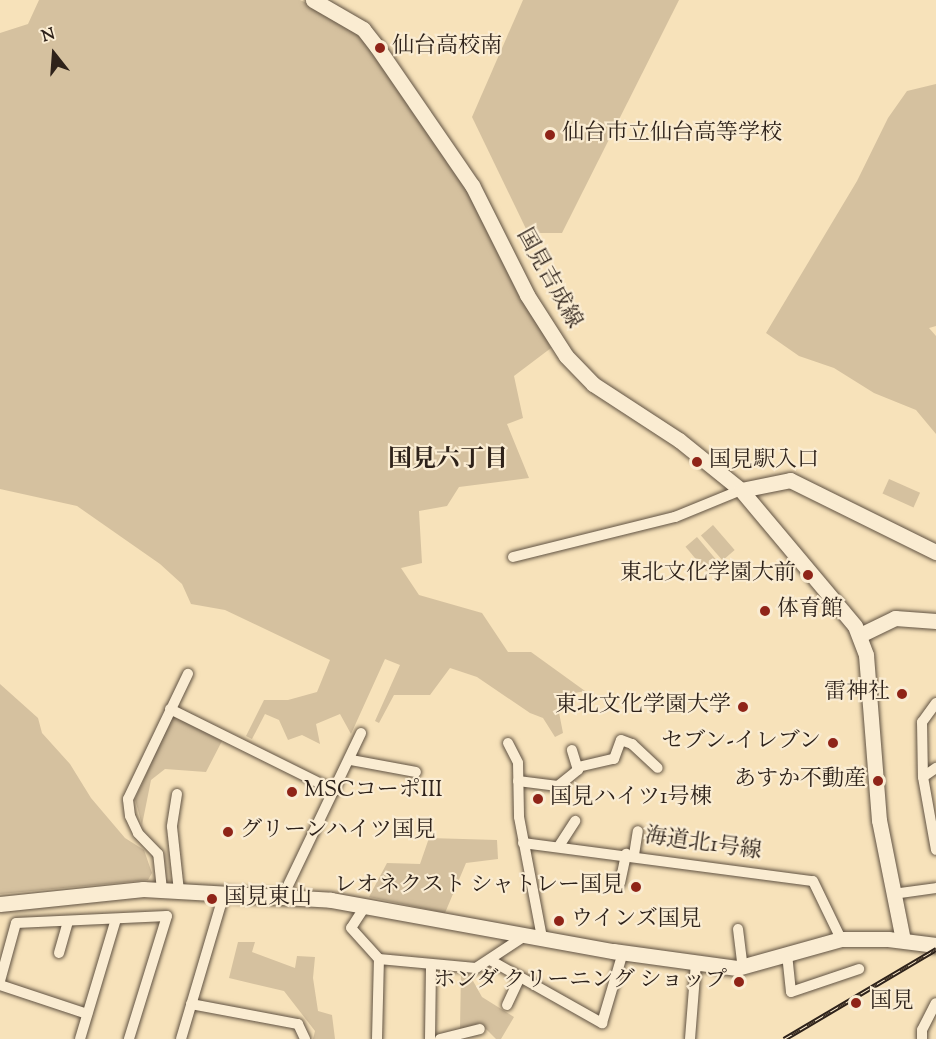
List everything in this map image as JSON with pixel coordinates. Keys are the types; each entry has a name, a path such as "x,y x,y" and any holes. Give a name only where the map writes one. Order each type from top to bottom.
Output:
{"street":[{"name":"国見吉成線","path":"313,0 363,29 396,73 472,185 527,295 566,356 593,384 679,440 741,490 860,635"},
{"path":"513,557 675,517 741,490 790,480 936,552"},
{"path":"903,940 879,820 866,656 860,635 895,618 936,621"},
{"path":"162,890 158,854 138,833 130,816 128,799 188,674"},
{"path":"936,703 922,722 922,777 935,833 936,850"},
{"path":"170,709 335,791"},
{"path":"282,898 351,760 361,733"},
{"path":"578,766 614,759 621,740 632,744 658,768"},
{"path":"508,743 518,763 523,843 534,936"},
{"path":"518,781 552,788 573,776 578,766 572,750"},
{"path":"351,760 416,772"},
{"path":"922,777 936,768"},
{"path":"177,794 172,827 179,891"},
{"path":"559,846 575,821"},
{"path":"620,883 638,831"},
{"name":"海道北1号線","path":"523,843 630,854 813,881 841,939"},
{"path":"893,894 936,888"},
{"path":"0,904 143,889 366,905 624,952 696,963 743,967 841,939 903,940 936,945"},
{"path":"181,1039 224,894"},
{"path":"366,905 351,928 379,959 431,966 476,968 534,936"},
{"path":"0,981 16,923 167,916 129,1039"},
{"path":"80,1039 116,919"},
{"path":"59,953 68,922"},
{"path":"738,929 743,967"},
{"path":"490,960 602,1023 624,952"},
{"path":"787,954 791,992 859,969"},
{"path":"377,1039 379,959"},
{"path":"690,1039 696,963"},
{"path":"430,1039 431,966"},
{"path":"507,1005 520,977"},
{"path":"0,985 87,1014"},
{"path":"922,1039 922,1030 936,1003"},
{"path":"191,1004 298,1024 305,1039"},
{"path":"440,1039 480,1029"}],"shaded area":[{"path":"39,0 300,0 336,16 365,37 468,188 551,348 514,376 523,418 507,424 529,478 459,487 447,506 419,511 422,563 401,568 419,595 482,613 508,652 531,652 585,691 556,697 563,733 555,737 543,718 530,713 477,677 450,668 430,695 394,695 379,723 375,721 400,665 385,659 351,734 340,714 316,724 320,744 302,735 288,740 279,720 265,714 252,739 246,736 264,700 288,700 317,692 330,660 225,610 191,604 182,584 160,564 77,506 0,489 0,33 28,24"},
{"path":"523,0 679,0 562,233 528,233 472,117"},
{"path":"936,84 936,326 929,328 936,336 936,434 916,410 874,393 834,368 799,356 766,333 857,181 888,118 907,91"},
{"path":"889,479 920,493 914,507 882,494"},
{"path":"713,525 735,550 723,560 701,535"},
{"path":"697,537 719,563 707,573 686,547"},
{"path":"0,684 38,718 42,733 70,764 91,798 125,838 144,850 152,873 148,880 0,894"},
{"path":"173,715 222,741 206,772 165,769 151,780 142,825 135,799"},
{"path":"429,838 497,840 498,859 466,863 445,913 369,897 387,863 420,864"},
{"path":"238,942 255,942 252,952 295,968 297,956 315,957 313,978 318,1011 332,1015 335,1039 313,1039 315,1031 284,991 229,978"},
{"path":"461,971 468,972 482,997 514,1017 501,1039 496,1039 480,1023 460,1029"}],"railway":[{"path":"784,1039 936,949"}],"place":[{"name":"仙台高校南","path":"380,48"},
{"name":"仙台市立仙台高等学校","path":"550,135"},
{"name":"国見駅入口","path":"697,462"},
{"name":"東北文化学園大前","path":"808,575"},
{"name":"体育館","path":"765,611"},
{"name":"雷神社","path":"902,694"},
{"name":"東北文化学園大学","path":"743,707"},
{"name":"セブン-イレブン","path":"833,743"},
{"name":"あすか不動産","path":"878,781"},
{"name":"MSCコーポIII","path":"292,792"},
{"name":"国見ハイツ1号棟","path":"538,799"},
{"name":"グリーンハイツ国見","path":"228,832"},
{"name":"レオネクスト シャトレー国見","path":"636,887"},
{"name":"国見東山","path":"212,899"},
{"name":"ウインズ国見","path":"559,921"},
{"name":"ホンダ クリーニング ショップ","path":"739,982"},
{"name":"国見","path":"856,1003"}],"district":[{"name":"国見六丁目","path":"448,461"}]}
